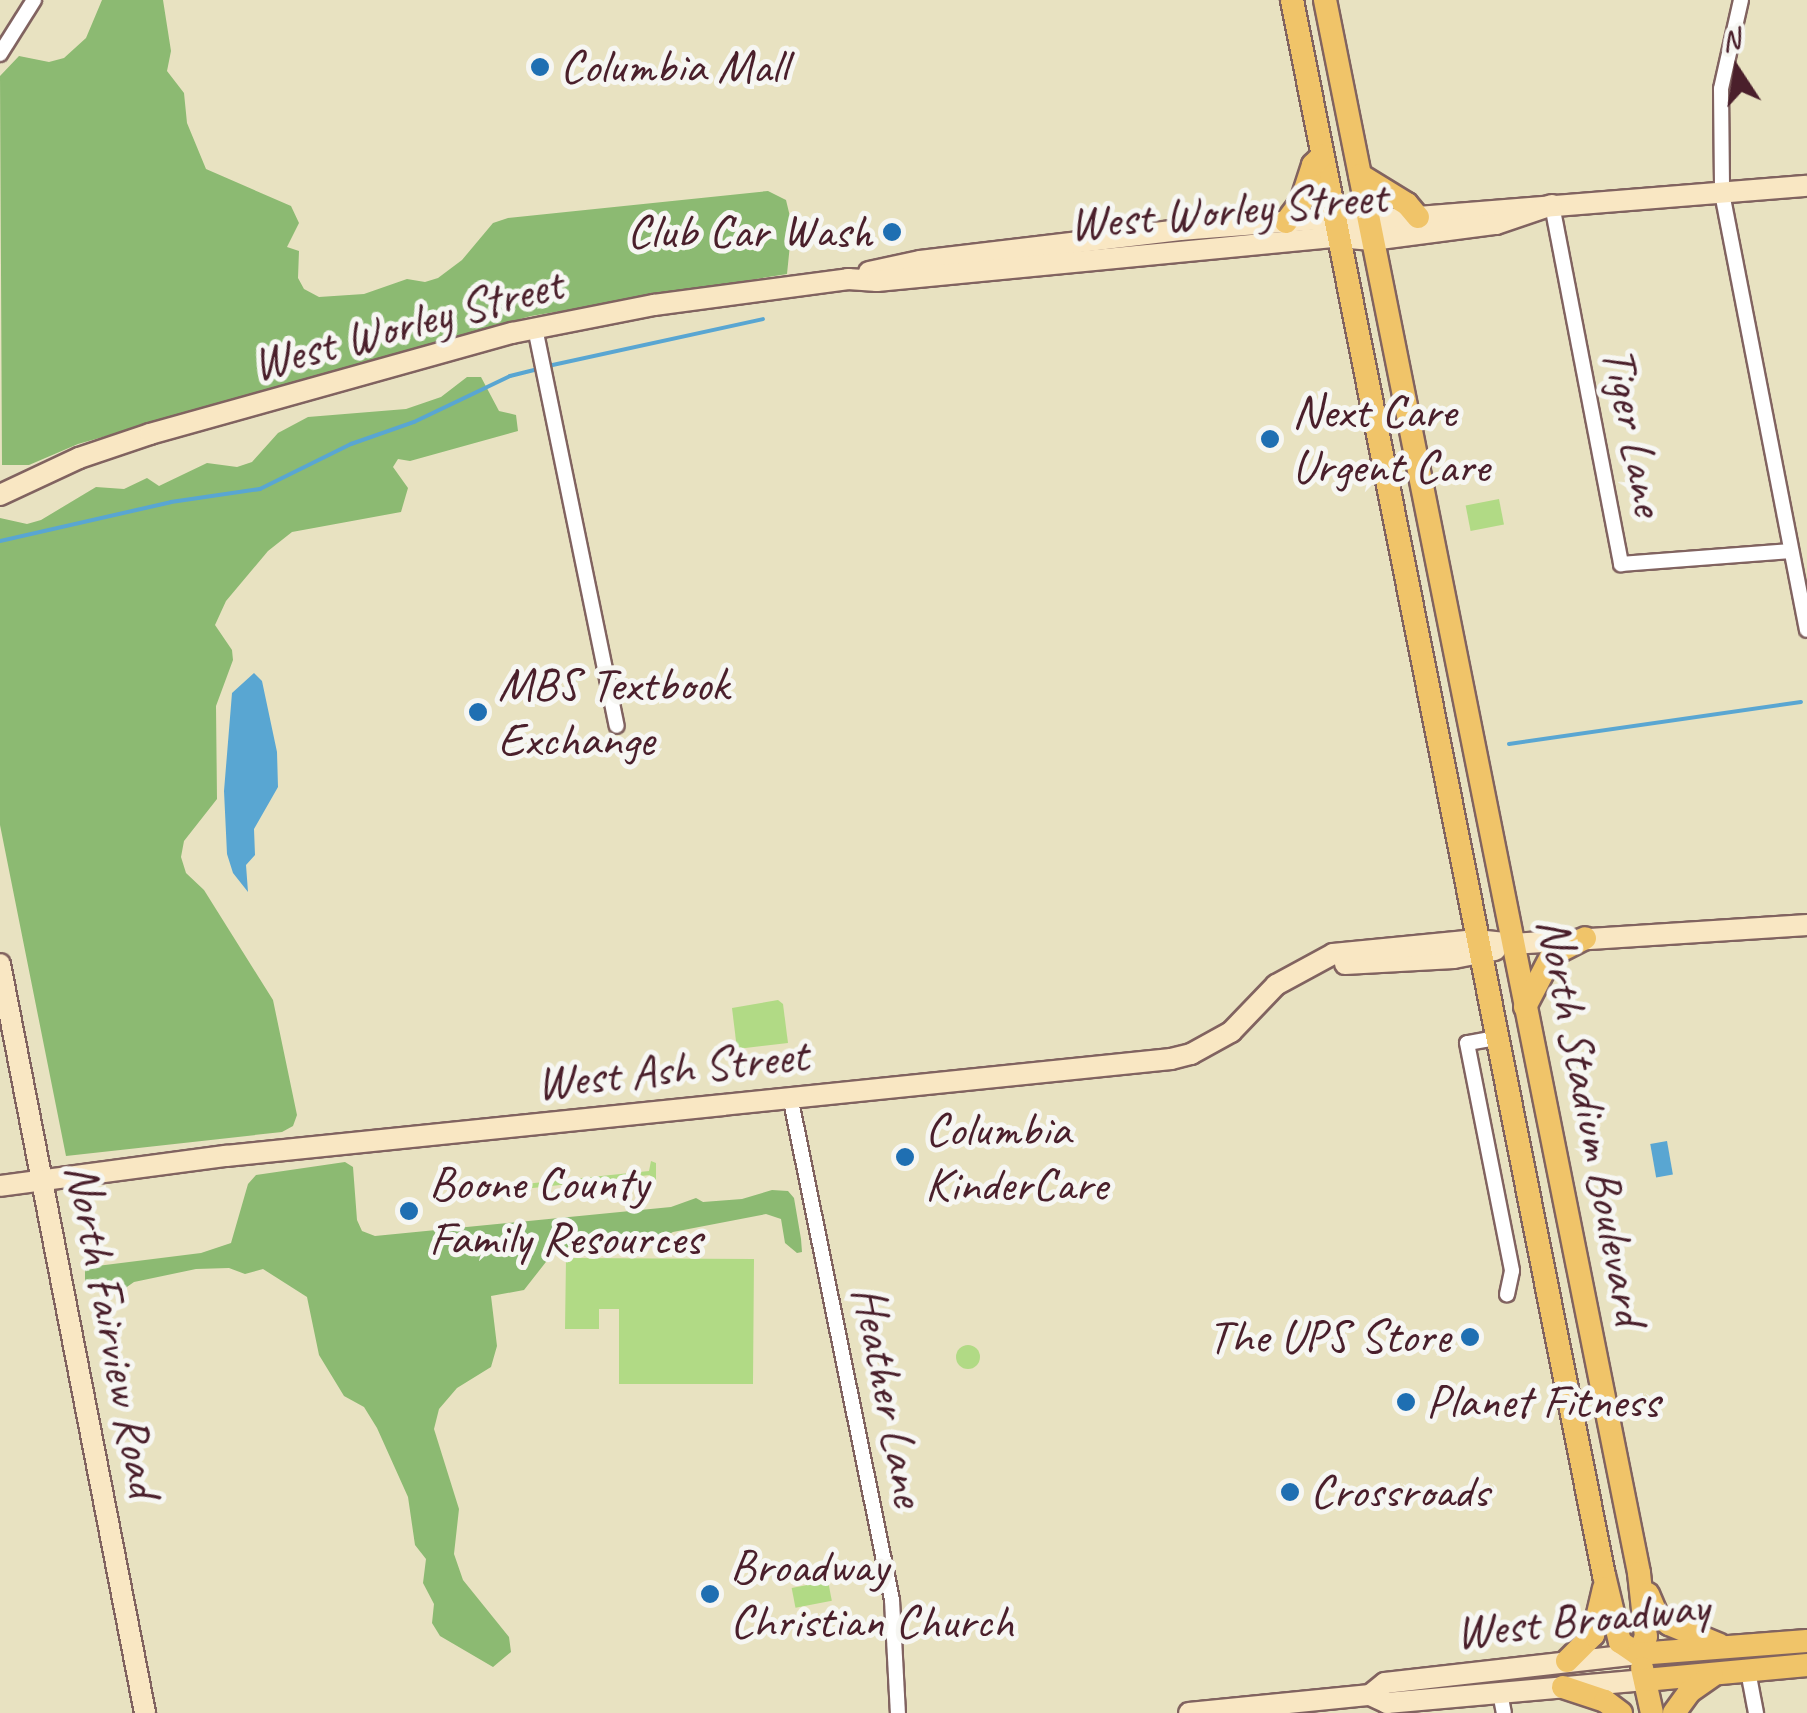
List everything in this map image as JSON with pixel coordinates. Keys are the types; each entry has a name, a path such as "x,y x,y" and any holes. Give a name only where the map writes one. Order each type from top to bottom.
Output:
{"main road":[{"name":"North Stadium Boulevard","path":"1292,0 1604,1575 1620,1642 1638,1654 1646,1637 1639,1573 1325,0"},
{"path":"1286,222 1302,202 1313,165 1322,156"},
{"path":"1360,174 1408,204 1418,216"},
{"path":"1525,1007 1552,954 1585,938"},
{"path":"1639,1573 1657,1616 1728,1648"},
{"path":"1566,1662 1593,1635 1604,1575"},
{"name":"West Broadway","path":"1638,1654 1807,1641"},
{"path":"1638,1654 1652,1713"},
{"name":"West Broadway","path":"1645,1680 1807,1665"},
{"path":"1674,1713 1688,1692 1714,1674"},
{"path":"1562,1687 1604,1702 1621,1713"}],"street":[{"path":"0,54 34,0"},
{"path":"1741,0 1721,89 1722,193 1807,630"},
{"name":"West Worley Street","path":"1370,231 1418,216 1807,186"},
{"name":"West Worley Street","path":"0,495 80,458 150,434 535,328 654,305 848,280 920,260 1286,222 1370,231 1496,224 1552,205"},
{"name":"Tiger Lane","path":"1552,205 1621,564 1791,550"},
{"name":"West Worley Street","path":"848,280 877,282 1336,227"},
{"path":"535,328 616,726"},
{"name":"West Ash Street","path":"0,1186 43,1178 1191,1054 1232,1032 1276,985 1348,952 1478,948 1807,925"},
{"name":"North Fairview Road","path":"0,964 142,1707"},
{"path":"1496,1038 1466,1043 1512,1271 1507,1294"},
{"name":"Heather Lane","path":"790,1096 892,1600 898,1713"},
{"name":"West Broadway","path":"1190,1713 1313,1707 1370,1695 1385,1683 1638,1654"},
{"path":"1748,1671 1756,1713"},
{"name":"West Broadway","path":"1370,1695 1387,1704 1502,1703 1562,1687 1645,1680"}],"green space":[{"path":"102,0 163,0 171,51 167,71 184,93 187,123 206,169 291,206 299,223 287,247 299,251 298,278 304,289 319,297 364,294 407,279 425,282 438,278 462,260 493,223 508,218 768,191 786,200 792,225 787,274 531,316 78,444 29,465 2,465 0,76 19,56 49,62 64,58 86,38"},
{"path":"467,377 481,377 499,411 516,415 518,431 410,461 398,459 393,467 408,488 401,512 292,532 268,551 226,601 215,625 232,650 233,660 216,706 217,799 184,841 181,857 186,873 204,890 273,1000 297,1115 293,1126 282,1132 66,1156 0,825 0,518 27,524 41,520 96,487 124,489 147,478 159,486 207,463 237,467 252,462 278,433 308,417 406,409 441,397"},
{"path":"1499,499 1504,525 1471,531 1466,505"},
{"path":"778,1000 783,1004 788,1043 737,1049 732,1008"},
{"path":"651,1161 656,1163 656,1185 650,1175 506,1191 505,1186 649,1171"},
{"path":"345,1162 353,1167 357,1220 362,1231 375,1236 671,1207 696,1198 703,1202 742,1199 772,1190 788,1191 794,1198 802,1252 797,1253 785,1243 781,1219 766,1214 673,1232 653,1243 597,1236 553,1253 524,1290 491,1296 497,1346 491,1367 457,1388 439,1409 434,1429 459,1509 454,1554 463,1580 509,1637 511,1652 493,1667 440,1636 432,1623 434,1604 423,1583 426,1559 415,1545 408,1497 364,1407 344,1396 319,1355 307,1297 263,1269 245,1274 229,1268 196,1269 134,1282 124,1289 85,1282 85,1269 201,1253 231,1243 248,1184 256,1175"},
{"path":"566,1258 754,1259 753,1384 619,1384 619,1309 599,1309 599,1329 565,1329"},
{"path":"968,1345 977,1348 977,1366 968,1369 959,1366 956,1357 959,1348"},
{"path":"828,1581 832,1601 795,1608 792,1588"}],"water":[{"path":"254,673 262,681 277,752 278,787 254,829 255,855 246,865 248,892 233,873 227,854 224,791 232,693"},
{"path":"1667,1141 1673,1174 1656,1177 1650,1144"}],"waterway":[{"path":"548,366 763,319"},
{"path":"0,541 171,502 260,489 351,444 414,422 510,376 539,369"},
{"path":"1509,744 1801,702"}],"place":[{"name":"Columbia Mall","path":"540,67"},
{"name":"Club Car Wash","path":"892,232"},
{"name":"Next Care Urgent Care","path":"1270,439"},
{"name":"MBS Textbook Exchange","path":"478,712"},
{"name":"Columbia KinderCare","path":"905,1157"},
{"name":"Boone County Family Resources","path":"409,1211"},
{"name":"The UPS Store","path":"1470,1337"},
{"name":"Planet Fitness","path":"1406,1402"},
{"name":"Crossroads","path":"1290,1492"},
{"name":"Broadway Christian Church","path":"710,1594"}]}
